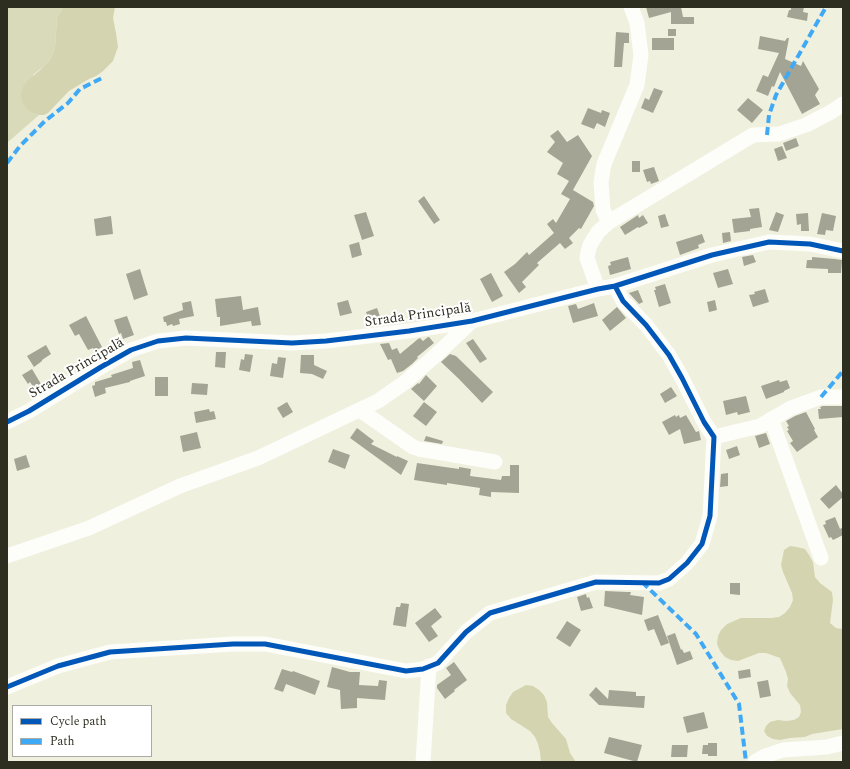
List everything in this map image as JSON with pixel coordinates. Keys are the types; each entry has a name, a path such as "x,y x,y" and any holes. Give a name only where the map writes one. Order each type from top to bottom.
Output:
{"street":[{"path":"609,222 603,210 602,203 601,182 604,164 637,85 641,54 638,23 631,7"},
{"path":"598,289 587,258 590,245 598,232 609,222 753,135 779,134 806,125 843,104"},
{"name":"Strada Principală","path":"7,422 131,350 158,341 186,338 292,343 326,341 409,331 472,321 615,286 712,255 769,242 810,244 843,251"},
{"path":"7,687 58,666 110,652 233,644 265,644 406,670 423,669 438,663 466,632 490,613 596,582 659,583 669,579 687,563 702,544 710,516 714,437 704,422 669,355 646,325 623,301 615,286"},
{"name":"Strada Principală","path":"7,556 89,528 180,486 258,458 378,401 404,383 472,321"},
{"path":"714,437 760,426 791,408 821,397 843,397"},
{"path":"360,410 413,447 495,462"},
{"path":"771,420 821,558"},
{"path":"422,762 430,666"},
{"path":"754,762 765,756 783,750 827,747 843,743"}],"green space":[{"path":"7,7 63,7 57,18 55,47 53,54 49,61 33,75 33,113 39,115 7,143"},
{"path":"63,7 115,7 113,18 118,47 113,61 102,72 69,91 48,113 39,115 26,108 22,101 21,94 27,81 49,61 53,54 55,47 57,18"},
{"path":"790,546 805,549 809,555 813,562 815,577 832,592 833,600 830,623 836,628 843,629 843,729 812,734 805,737 780,740 767,736 764,731 766,726 770,722 778,720 794,720 799,717 801,712 800,705 790,693 787,686 788,679 780,658 766,653 759,653 738,661 731,660 725,657 717,644 718,636 721,630 727,624 741,618 779,617 790,607 793,600 792,593 781,565 784,550"},
{"path":"526,685 533,686 544,695 547,702 548,717 566,739 570,753 576,762 541,762 540,752 535,737 530,731 511,719 506,713 506,705 513,692"}],"building":[{"path":"646,7 681,7 683,17 694,17 694,24 671,24 671,12 649,18"},
{"path":"791,7 804,7 803,12 808,13 807,21 787,17"},
{"path":"668,29 676,29 676,36 668,36"},
{"path":"616,32 629,33 629,43 624,43 622,67 614,67"},
{"path":"760,36 785,41 789,38 785,59 801,66 803,61 819,89 815,95 820,104 802,114 780,72 774,87 772,86 768,96 756,91 763,75 768,77 779,53 758,49"},
{"path":"652,38 674,38 674,50 652,50"},
{"path":"654,88 663,91 653,113 641,108 645,98 649,100"},
{"path":"748,98 763,110 752,123 737,110"},
{"path":"588,108 601,113 602,110 610,113 605,127 597,123 594,129 581,124"},
{"path":"558,130 567,142 578,135 592,156 573,190 593,202 594,206 581,229 579,228 569,238 573,243 565,249 560,243 537,263 539,265 522,282 526,287 519,293 504,272 527,252 529,255 554,233 547,224 553,219 556,223 570,199 561,194 569,181 557,174 563,163 547,152 555,142 550,136"},
{"path":"796,138 799,146 786,151 783,143"},
{"path":"782,146 787,158 778,161 774,149"},
{"path":"632,161 640,161 640,172 632,172"},
{"path":"654,167 659,181 651,184 650,181 647,182 643,170"},
{"path":"424,196 440,220 434,224 418,201"},
{"path":"759,208 762,227 750,229 750,231 734,233 732,219 751,217 749,209"},
{"path":"366,212 374,236 362,240 354,215"},
{"path":"776,212 784,215 778,232 769,230"},
{"path":"808,213 809,231 801,231 801,224 797,225 796,214"},
{"path":"822,213 836,216 833,231 826,230 825,235 817,234"},
{"path":"665,214 669,226 661,228 658,216"},
{"path":"638,215 639,218 643,215 648,223 625,235 620,227"},
{"path":"111,216 113,234 96,236 94,219"},
{"path":"730,232 731,241 723,243 722,233"},
{"path":"702,234 705,242 698,245 699,248 680,255 676,242"},
{"path":"359,242 362,255 352,258 349,245"},
{"path":"753,255 756,262 744,266 742,257"},
{"path":"628,257 631,269 610,275 608,266 611,265 610,262"},
{"path":"812,257 842,260 841,273 828,273 828,269 806,268 807,260 812,260"},
{"path":"140,269 148,295 134,300 126,274"},
{"path":"728,269 733,284 718,288 713,273"},
{"path":"491,273 503,296 492,302 480,279"},
{"path":"665,284 671,303 659,307 654,290 656,290 655,287"},
{"path":"765,289 769,302 753,307 749,295"},
{"path":"638,290 643,302 639,304 629,293"},
{"path":"241,296 243,310 258,307 261,325 252,326 251,321 220,326 220,317 217,317 215,299"},
{"path":"348,300 352,313 340,316 337,303"},
{"path":"715,300 717,310 709,312 707,302"},
{"path":"191,301 194,316 179,319 180,324 173,326 172,324 167,326 163,317 183,310 182,303"},
{"path":"594,303 598,316 573,323 568,306 576,304 578,309"},
{"path":"617,307 626,318 610,331 602,320"},
{"path":"377,308 381,319 370,323 366,312"},
{"path":"86,316 102,347 95,351 93,348 88,350 79,334 75,336 69,325"},
{"path":"127,316 134,335 123,339 121,333 119,334 114,320"},
{"path":"428,337 434,343 417,357 418,358 412,364 403,371 397,373 391,359 388,360 380,344 389,343 392,350 397,348 400,354 418,339 420,338 423,341"},
{"path":"473,339 487,359 480,363 466,343"},
{"path":"46,345 51,354 34,367 27,356"},
{"path":"216,352 226,352 225,368 215,367"},
{"path":"245,354 253,355 250,372 239,370 241,359 244,360"},
{"path":"450,354 456,356 493,392 482,403 441,362"},
{"path":"301,355 314,355 314,365 327,371 323,379 312,374 300,373"},
{"path":"278,357 286,358 283,378 270,376 272,363 277,364"},
{"path":"140,360 145,376 130,382 105,388 106,393 95,397 92,386 95,385 95,382 133,368 132,362"},
{"path":"32,369 41,384 34,388 30,382 28,384 22,375"},
{"path":"426,375 437,386 424,401 411,389 418,383 419,384"},
{"path":"155,377 168,377 168,396 155,396"},
{"path":"779,380 780,382 787,380 790,388 766,399 761,386"},
{"path":"192,383 208,384 207,395 191,394"},
{"path":"671,387 677,396 665,403 660,394"},
{"path":"746,396 750,412 738,415 737,412 726,415 723,401"},
{"path":"287,402 293,412 283,418 277,408"},
{"path":"424,402 437,412 426,426 413,416"},
{"path":"843,406 843,417 819,419 818,409 821,409 820,407"},
{"path":"209,409 210,412 214,411 216,419 196,423 194,412"},
{"path":"806,412 818,437 797,452 790,443 793,441 787,431 789,430 787,427 789,426 786,421"},
{"path":"675,415 676,417 679,415 680,418 686,415 696,432 699,431 701,440 684,444 680,429 669,435 662,422"},
{"path":"357,428 374,441 371,444 408,461 401,475 350,438"},
{"path":"197,432 201,448 183,452 180,436"},
{"path":"766,433 770,444 759,448 755,436"},
{"path":"426,436 443,441 442,444 424,441"},
{"path":"737,446 740,455 729,459 726,450"},
{"path":"333,449 350,455 345,469 328,462"},
{"path":"26,455 30,467 17,471 14,459"},
{"path":"417,463 459,469 459,467 471,469 470,476 501,480 502,476 510,476 510,465 519,465 519,493 491,492 491,497 479,495 480,488 414,480"},
{"path":"728,473 728,486 720,487 721,474"},
{"path":"836,485 843,494 843,497 829,509 820,499"},
{"path":"835,517 840,529 843,527 843,535 833,540 831,537 829,538 823,525 826,524 825,521"},
{"path":"730,583 740,583 740,595 730,594"},
{"path":"605,591 631,592 630,595 644,597 642,615 604,606"},
{"path":"586,594 587,598 589,597 593,608 581,611 577,597"},
{"path":"401,603 409,604 406,627 393,625 396,607 400,607"},
{"path":"435,608 442,617 431,626 438,636 429,642 415,623"},
{"path":"658,615 669,643 661,646 654,629 648,631 644,620"},
{"path":"567,621 581,630 570,647 556,638"},
{"path":"675,633 681,650 682,649 684,653 690,651 693,659 677,665 667,636"},
{"path":"454,662 467,680 445,699 437,688 437,685 451,675 446,668"},
{"path":"332,667 350,672 360,672 359,685 378,686 379,680 387,681 385,700 357,698 357,708 341,709 340,690 327,687"},
{"path":"282,669 293,671 320,681 315,695 286,684 283,692 274,689"},
{"path":"750,669 751,677 739,679 738,671"},
{"path":"768,680 771,696 760,698 757,682"},
{"path":"596,687 608,699 609,690 636,692 636,696 645,696 644,708 599,705 589,695"},
{"path":"704,712 708,728 687,733 683,717"},
{"path":"609,737 642,745 637,762 604,753"},
{"path":"708,743 717,743 717,756 702,754 703,745 708,745"},
{"path":"672,745 688,745 687,757 671,757"}],"marked path":[{"path":"767,135 769,115 776,95 826,7"},
{"path":"7,163 20,146 45,121 68,103 80,89 102,78"},
{"path":"821,397 843,371"},
{"path":"642,582 696,634 739,704 746,762"}],"cycle path":[{"path":"7,422 29,411 131,350 158,341 186,338 292,343 326,341 409,331 472,321 615,286 712,255 769,242 810,244 843,251"},
{"path":"7,687 58,666 110,652 233,644 265,644 406,671 423,669 438,663 466,632 490,613 596,582 659,583 669,579 687,563 702,544 710,516 714,437 704,422 669,355 646,325 623,301 615,286"}]}
